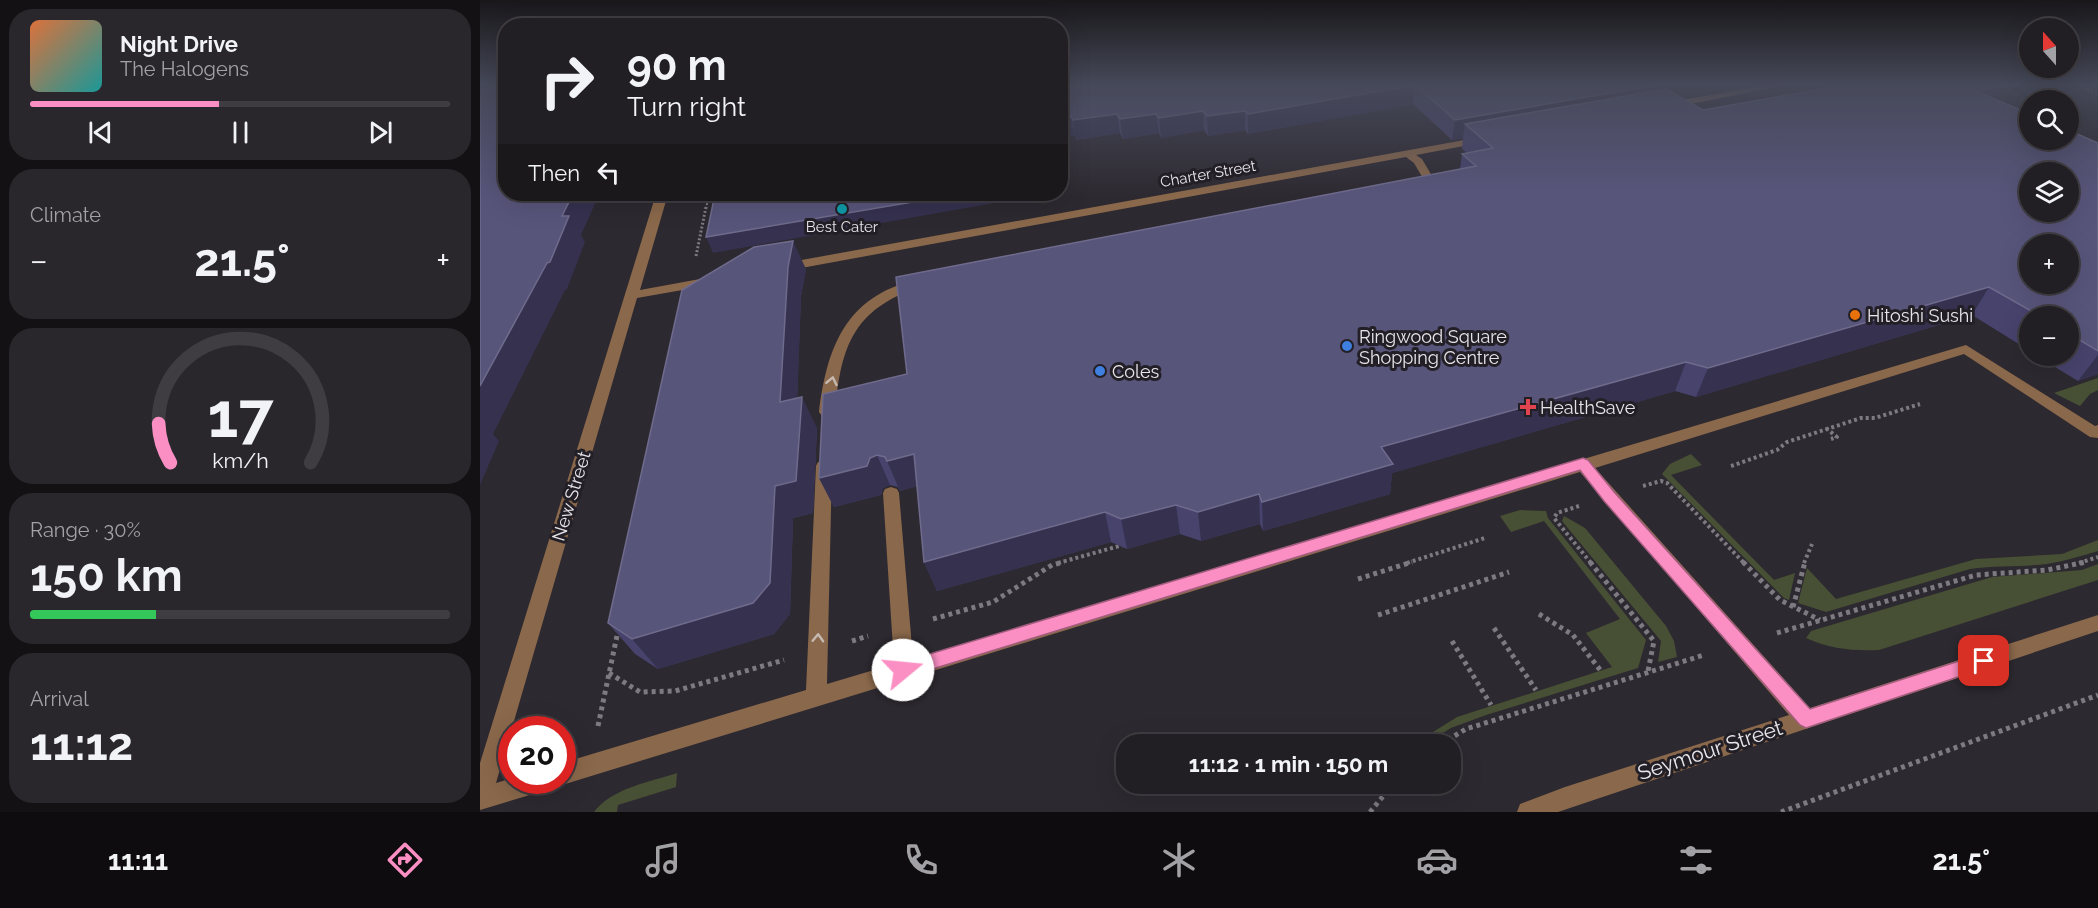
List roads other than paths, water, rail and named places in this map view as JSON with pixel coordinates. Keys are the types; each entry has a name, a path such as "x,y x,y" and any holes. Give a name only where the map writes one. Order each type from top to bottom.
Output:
{"street":[{"name":"Charter Street","path":"771,270 1488,138"},
{"path":"1403,193 1420,188 1430,181 1418,161 1407,153"},
{"name":"New Street","path":"480,799 660,201"},
{"path":"633,295 724,278"},
{"path":"826,424 836,363 847,334 862,312 884,297 926,282"},
{"path":"576,770 1966,349 2097,431"},
{"path":"816,697 824,454"},
{"path":"1583,464 1806,719"},
{"path":"891,493 903,670"},
{"name":"Seymour Street","path":"1528,812 2098,623"},
{"path":"480,799 498,794"}],"place":[{"name":"Best Cater","path":"842,209"},
{"name":"Hitoshi Sushi","path":"1855,315"},
{"name":"Ringwood Square Shopping Centre","path":"1347,346"},
{"name":"Coles","path":"1100,371"},
{"name":"HealthSave","path":"1528,407"}]}
